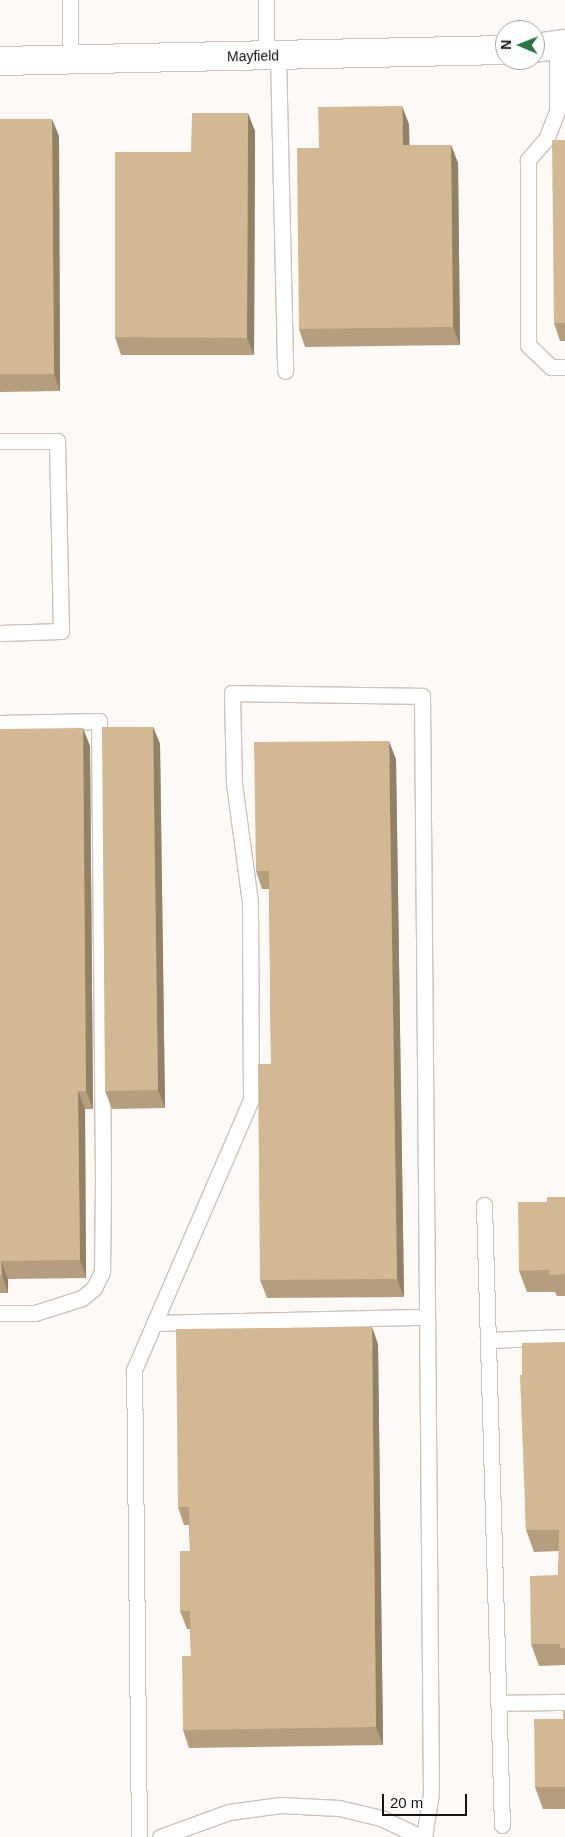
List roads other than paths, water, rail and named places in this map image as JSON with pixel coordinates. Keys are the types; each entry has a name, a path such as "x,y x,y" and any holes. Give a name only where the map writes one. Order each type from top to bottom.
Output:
{"street":[{"name":"Mayfield","path":"0,61 495,50"}],"lane":[{"path":"70,0 70,60"},
{"path":"266,0 272,55 285,371"},
{"path":"552,46 556,111 546,139 528,160 528,345 551,366 565,367"},
{"path":"0,441 57,441 60,631 0,633"},
{"path":"139,1837 134,1370 251,1099 250,902 234,784 232,693 422,696 431,1793 423,1837 381,1818 339,1808 281,1805 229,1812 160,1837"},
{"path":"0,723 99,722 103,1170 102,1272 94,1288 82,1298 35,1313 0,1313"},
{"path":"484,1205 502,1825"},
{"path":"154,1323 427,1318"},
{"path":"488,1340 565,1337"},
{"path":"499,1703 565,1702"}]}
